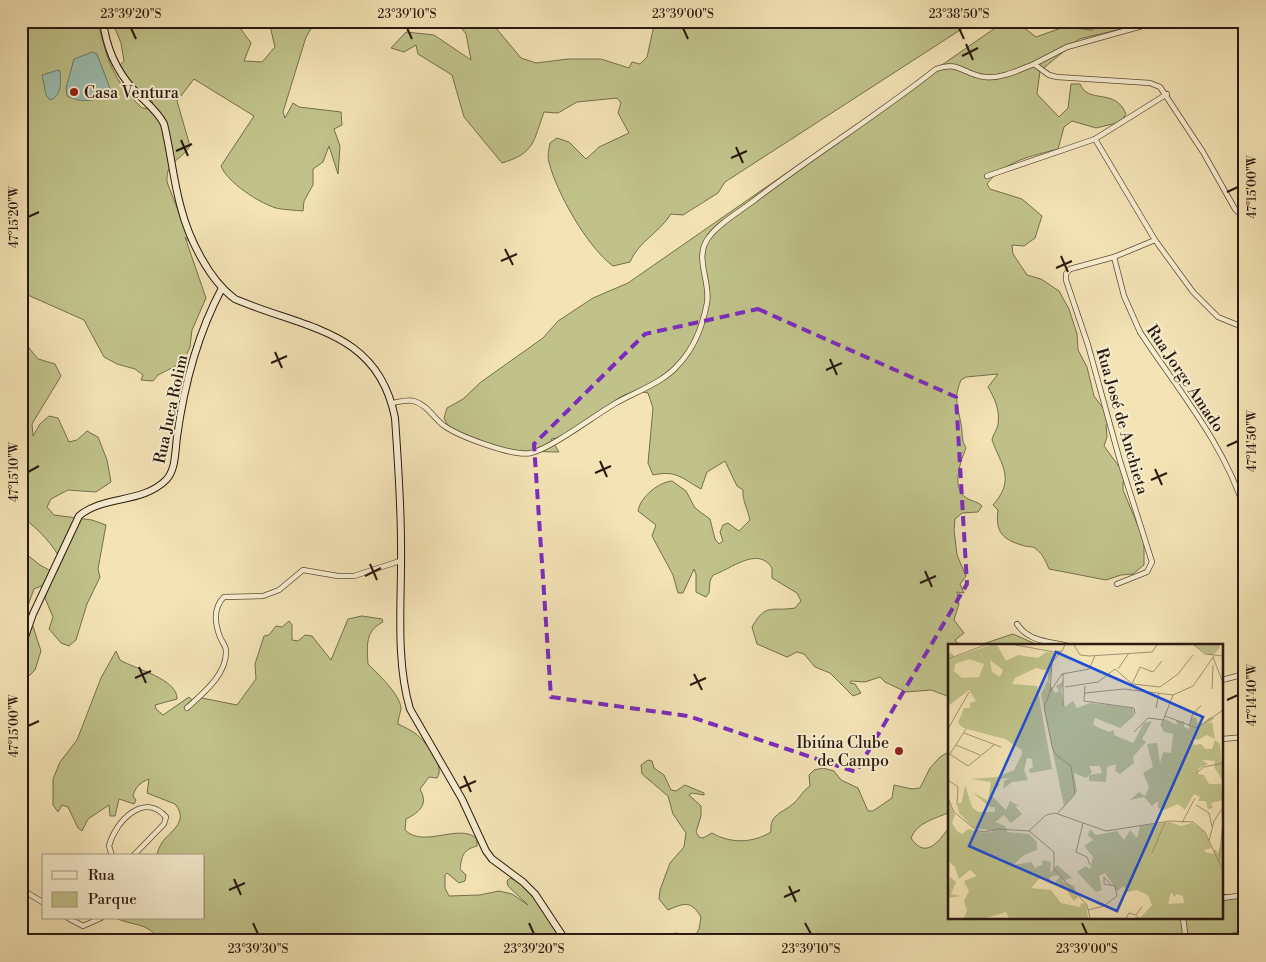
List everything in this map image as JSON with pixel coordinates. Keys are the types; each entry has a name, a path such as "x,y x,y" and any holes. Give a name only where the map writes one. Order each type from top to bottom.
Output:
{"street":[{"path":"103,21 109,47 123,77 160,116 164,124 181,209 204,261 222,288 235,299 332,335 351,344 375,368 392,403 399,476 403,668 405,694 410,710 458,792 486,851 492,859 534,894 566,941"},
{"path":"392,403 412,400 420,403 441,423 455,433 481,443 519,453 536,451 616,403 655,383 680,364 696,337 705,310 708,290 702,262 703,250 709,236 784,178 904,94 936,69 952,65 987,78 1002,76 1034,64 1067,47 1160,21"},
{"path":"1034,64 1049,75 1057,77 1155,84 1167,94 1235,209 1245,219"},
{"path":"986,176 1095,140 1167,94"},
{"path":"1095,140 1155,240 1205,306 1218,317 1245,328"},
{"path":"1114,258 1155,240"},
{"name":"Rua José de Anchieta","path":"1114,258 1080,266 1066,274 1066,280 1088,345 1120,461 1152,562 1147,572 1117,584"},
{"name":"Rua Jorge Amado","path":"1114,258 1124,296 1140,332 1210,434 1228,466 1245,511"},
{"name":"Rua Juca Rolim","path":"21,648 33,614 79,516 96,505 147,491 165,481 172,470 190,367 205,325 222,288"},
{"path":"187,708 204,693 217,677 222,667 226,650 216,620 217,610 224,597 263,596 279,590 303,570 338,576 354,576 400,561"},
{"path":"1017,624 1023,632 1038,640 1058,644"},
{"path":"1224,679 1245,674"},
{"path":"1224,738 1245,736"},
{"path":"111,854 109,846 119,825 138,810 150,806 158,808 166,817 164,824 136,854"},
{"path":"21,889 42,902"},
{"path":"1224,898 1245,895"},
{"path":"72,920 83,926 96,920"},
{"path":"1182,920 1186,941"}],"highlighted area":[{"path":"758,309 956,397 967,584 856,772 688,716 551,697 534,444 645,334"}],"green space":[{"path":"21,21 98,21 104,47 117,78 142,108 154,109 152,101 130,83 120,65 124,61 121,43 112,21 235,21 251,43 244,61 262,62 275,47 270,26 264,21 316,21 306,37 283,112 285,118 293,103 299,107 341,112 342,125 334,129 340,146 338,174 329,146 323,162 313,169 313,185 304,201 303,211 276,208 261,202 244,191 224,172 221,166 254,116 194,79 177,101 190,146 171,165 167,175 167,182 191,244 185,237 206,298 192,330 190,347 183,362 158,375 153,381 141,380 143,375 135,369 117,364 104,357 84,320 21,292"},
{"path":"456,21 490,21 521,58 536,63 568,59 601,59 629,68 632,62 640,64 647,57 655,21 974,21 725,182 718,193 683,215 671,214 661,227 643,243 630,262 613,266 593,246 574,218 558,188 548,155 550,143 557,138 569,142 586,159 599,147 629,133 618,113 621,103 617,98 577,102 558,113 544,112 535,139 527,150 521,155 502,163 464,117 452,75 418,54 416,45 404,52 391,48 406,32 434,35 471,60 466,34"},
{"path":"1009,21 1018,23 1036,37 1064,27 1092,30 1108,21 1143,21 1138,25 1079,39 1040,71 1037,94 1059,117 1068,108 1071,84 1080,84 1089,94 1109,98 1121,106 1126,114 1121,122 1096,128 1072,121 1064,127 1058,149 1019,160 994,176 987,184 990,189 1022,199 1042,216 1035,238 1024,246 1012,245 1013,254 1027,275 1041,279 1059,291 1069,309 1077,334 1078,350 1087,367 1094,396 1109,416 1104,446 1123,472 1125,482 1123,482 1123,490 1144,540 1144,565 1133,574 1121,575 1106,580 1049,569 1035,548 1011,541 1002,534 999,530 997,518 998,510 993,505 1000,496 1005,480 1002,465 992,440 998,425 998,410 988,387 998,374 966,377 961,380 957,392 963,440 966,448 958,473 958,480 961,493 982,506 978,512 962,513 955,519 954,530 957,555 966,576 960,584 964,593 957,592 959,604 954,620 964,633 955,640 958,644 948,644 948,696 931,690 906,692 885,682 880,677 865,682 851,681 850,683 855,684 861,693 853,696 830,673 815,667 804,654 797,652 787,657 757,644 752,627 761,614 770,610 795,608 801,601 797,593 772,578 772,568 766,561 752,559 744,561 713,575 710,581 709,593 706,597 696,592 696,574 694,569 683,593 678,593 673,575 652,536 656,525 638,511 646,496 661,484 672,481 686,491 695,508 710,519 715,539 719,544 723,541 720,532 723,525 728,523 739,531 750,520 744,501 743,490 737,486 725,461 707,472 701,489 673,474 653,475 648,463 653,408 648,393 626,394 607,406 580,430 568,436 551,439 559,452 511,451 468,437 448,426 444,418 447,408 463,399 481,382 543,338 558,321 593,298 628,283 998,26"},
{"path":"21,338 38,359 55,364 61,376 32,424 33,436 40,424 49,416 58,418 69,442 77,440 87,431 98,437 107,460 111,482 96,492 68,490 51,499 47,507 54,515 92,520 106,525 98,569 100,577 87,604 76,640 69,646 61,643 49,629 53,617 45,598 48,583 34,589 27,608 41,651 35,670 21,684 21,550 49,570 58,570 61,561 55,550 40,532 29,522 24,519 21,520"},
{"path":"362,616 382,619 383,622 373,630 368,639 368,664 388,685 400,703 401,709 398,724 420,737 433,754 439,767 437,778 429,777 420,789 423,796 423,805 416,813 406,819 405,830 413,835 422,837 461,833 477,839 477,846 466,851 462,860 460,869 466,875 465,881 459,883 447,873 445,875 445,888 449,896 480,895 499,891 512,894 528,905 508,886 507,881 510,878 525,888 532,896 563,941 158,941 155,935 146,927 120,920 205,920 205,854 157,854 163,841 178,825 180,815 175,804 147,793 149,779 141,783 135,790 133,796 136,800 134,804 119,799 115,816 110,816 109,805 88,819 82,831 78,828 68,807 62,805 58,812 53,805 53,779 60,762 77,740 101,678 116,651 120,660 154,675 171,686 177,699 155,705 156,709 163,715 189,697 193,701 202,698 237,705 256,679 255,664 264,636 269,635 276,626 282,627 289,621 292,625 292,640 298,641 305,635 312,636 331,660 348,619"},
{"path":"1013,634 1036,644 983,644"},
{"path":"948,752 948,813 922,825 911,838 917,845 927,848 937,842 948,829 948,920 1224,920 1224,894 1236,896 1244,907 1240,918 1241,923 1245,919 1241,931 1220,936 1216,941 664,941 665,937 675,933 695,936 699,929 701,917 690,905 678,906 668,910 659,899 660,890 670,863 684,847 686,833 673,814 668,796 642,774 641,765 648,760 652,761 654,768 664,775 671,790 676,791 685,785 704,793 704,795 692,793 689,795 701,806 701,816 696,832 699,837 703,838 712,833 719,837 742,841 764,836 771,832 774,818 794,803 810,786 809,775 814,770 823,768 834,771 841,780 858,788 868,811 873,811 892,798 894,785 912,789 920,788 930,768 940,757"}],"shaded area":[{"path":"92,52 97,54 111,91 101,97 84,101 67,96 66,88 74,59"},
{"path":"60,71 61,80 59,92 50,100 46,95 42,75"}],"place":[{"name":"Casa Ventura","path":"74,92"},
{"name":"Ibiúna Clube de Campo","path":"899,751"}]}
